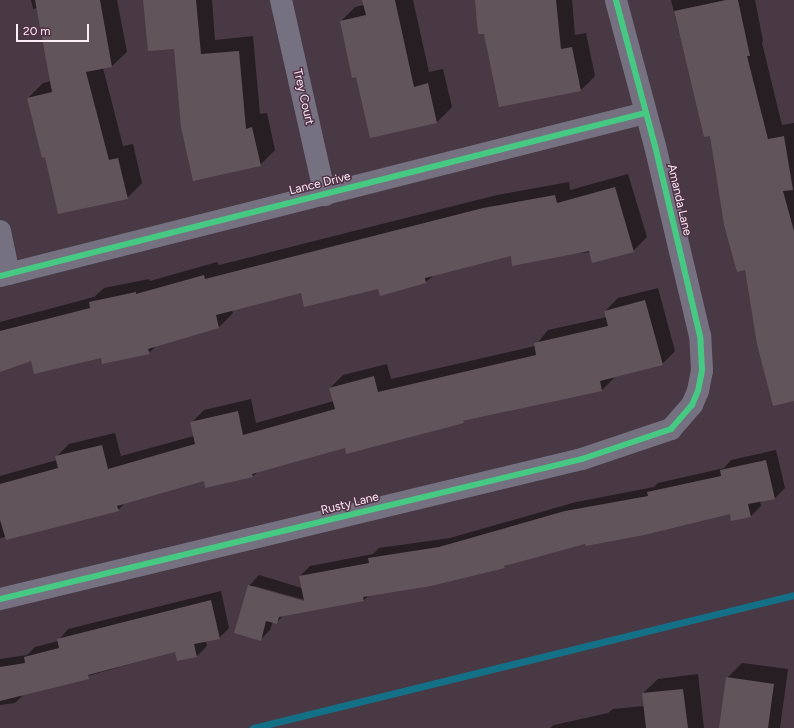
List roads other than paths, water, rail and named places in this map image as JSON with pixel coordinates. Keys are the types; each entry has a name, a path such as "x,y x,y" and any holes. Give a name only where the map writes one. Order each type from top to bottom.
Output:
{"street":[{"name":"Trey Court","path":"281,0 325,195"},
{"name":"Amanda Lane","path":"616,0 646,114 700,336 702,370 698,391 692,405"},
{"name":"Lance Drive","path":"4,275 646,114"},
{"path":"0,231 4,275"},
{"name":"Rusty Lane","path":"0,599 582,460 671,429 692,405"}],"waterway":[{"path":"253,728 794,595"}]}
